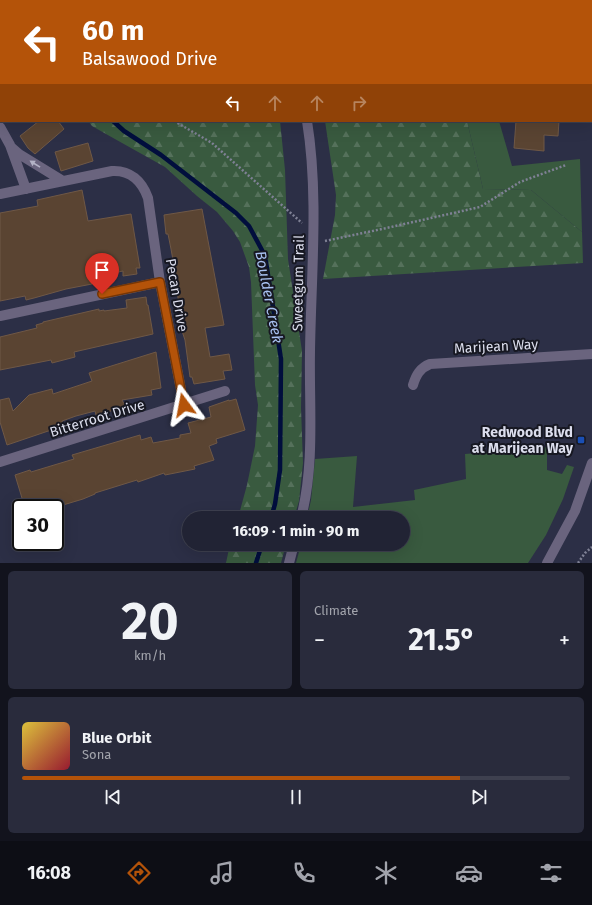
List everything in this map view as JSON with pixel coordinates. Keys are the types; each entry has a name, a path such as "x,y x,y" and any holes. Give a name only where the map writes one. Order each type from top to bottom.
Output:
{"street":[{"name":"Sweetgum Trail","path":"302,511 310,460 313,184 308,122"},
{"path":"0,128 10,146 26,189"},
{"path":"10,146 19,154 63,181"},
{"name":"Pecan Drive","path":"63,181 99,173 118,171 125,172 135,178 145,190 149,206 160,282 184,405"},
{"path":"0,194 63,181"},
{"path":"0,316 160,282"},
{"name":"Marijean Way","path":"413,385 415,378 423,367 430,364 592,354"},
{"name":"Bitterroot Drive","path":"0,462 225,391"},
{"path":"547,563 575,511 592,464"},
{"path":"289,563 292,551"}],"path":[{"path":"176,122 212,142 313,232"},
{"path":"313,244 480,207 520,182 566,165"},
{"path":"578,563 585,553 592,547"}],"green space":[{"path":"89,122 280,122 285,170 288,259 302,351 301,408 303,463 299,501 296,511 240,511 255,446 258,405 255,385 251,282 249,267 240,242 233,231 217,212 165,167 92,126"},
{"path":"325,122 467,122 483,189 531,190 582,232 583,263 323,279 335,215 336,195"},
{"path":"467,122 499,122 512,166 580,159 582,232 531,190 483,189"},
{"path":"547,447 547,470 562,474 567,465 574,467 563,499 546,535 528,563 296,563 299,551 410,551 410,511 309,511 315,459 357,456 353,507 415,500 414,490 466,479 465,454"},
{"path":"229,551 284,551 281,563 226,563"}],"building":[{"path":"38,122 59,122 64,129 35,154 28,148 20,136"},
{"path":"516,122 559,122 558,136 544,135 544,151 514,148"},
{"path":"88,143 93,161 61,171 55,152"},
{"path":"82,190 88,221 131,214 140,268 136,268 137,274 123,276 123,271 91,278 92,284 66,289 26,300 25,296 0,301 0,213 38,206 37,200"},
{"path":"202,209 224,325 205,328 210,357 229,354 232,370 223,371 225,379 194,384 192,377 190,377 185,340 180,325 183,324 175,282 177,282 168,234 166,234 164,215"},
{"path":"146,297 153,334 74,352 75,357 52,363 51,360 0,370 0,337 37,328 36,325 43,322 99,309 99,311 104,311 127,308 126,300"},
{"path":"156,352 161,388 151,390 152,395 122,400 125,406 102,414 96,415 95,411 76,416 62,421 63,426 7,445 0,422 0,400 9,398 13,411 29,395 52,389 53,394 92,381 89,373"},
{"path":"236,399 245,430 216,439 217,443 209,446 214,460 194,466 195,469 165,475 164,473 138,482 137,480 64,505 64,499 22,499 15,475 30,470 31,472 74,459 72,455 140,435 141,440 151,437 153,443 180,438 180,435 191,433 188,423 211,417 209,407"}],"waterway":[{"name":"Boulder Creek","path":"114,122 124,131 161,155 236,213 249,226 263,252 266,262 281,359 280,470 273,511"},
{"name":"Boulder Creek","path":"256,563 260,551"}],"place":[{"name":"Redwood Blvd at Marijean Way","path":"581,440"}],"route":[{"path":"102,294 160,282 184,405"}]}
